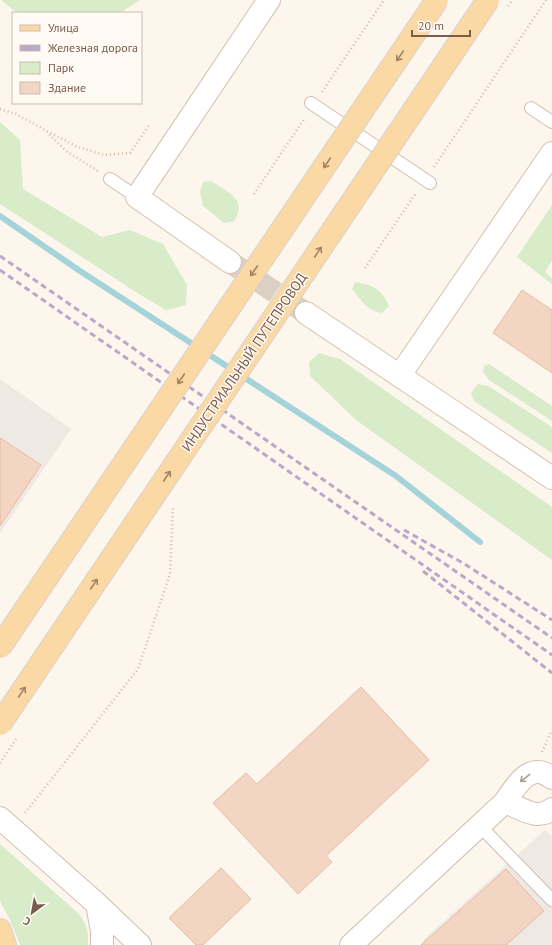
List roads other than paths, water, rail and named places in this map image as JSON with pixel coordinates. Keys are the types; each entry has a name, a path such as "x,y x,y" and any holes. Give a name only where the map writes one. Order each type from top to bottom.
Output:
{"main road":[{"path":"0,647 437,0"},
{"name":"ИНДУСТРИАЛЬНЫЙ ПУТЕПРОВОД","path":"0,724 488,0"},
{"path":"0,930 5,945"}],"street":[{"path":"230,262 136,196 269,0"},
{"path":"400,375 552,153"},
{"path":"306,313 552,478"},
{"path":"351,945 505,802 522,778 533,772 546,773 552,778"},
{"path":"505,802 533,815 546,814 552,809"},
{"path":"6,823 97,904 140,945"},
{"path":"97,904 102,931 102,945"}],"lane":[{"path":"312,103 428,181"},
{"path":"531,108 552,122"},
{"path":"110,179 136,196"},
{"path":"479,825 552,900"}],"waterway":[{"path":"0,216 80,271 396,476 480,542"}],"tunnel":[{"path":"230,262 306,313"}],"railway":[{"path":"0,256 552,638"},
{"path":"0,270 552,655"},
{"path":"404,530 463,563 552,620"},
{"path":"423,571 552,673"}]}
